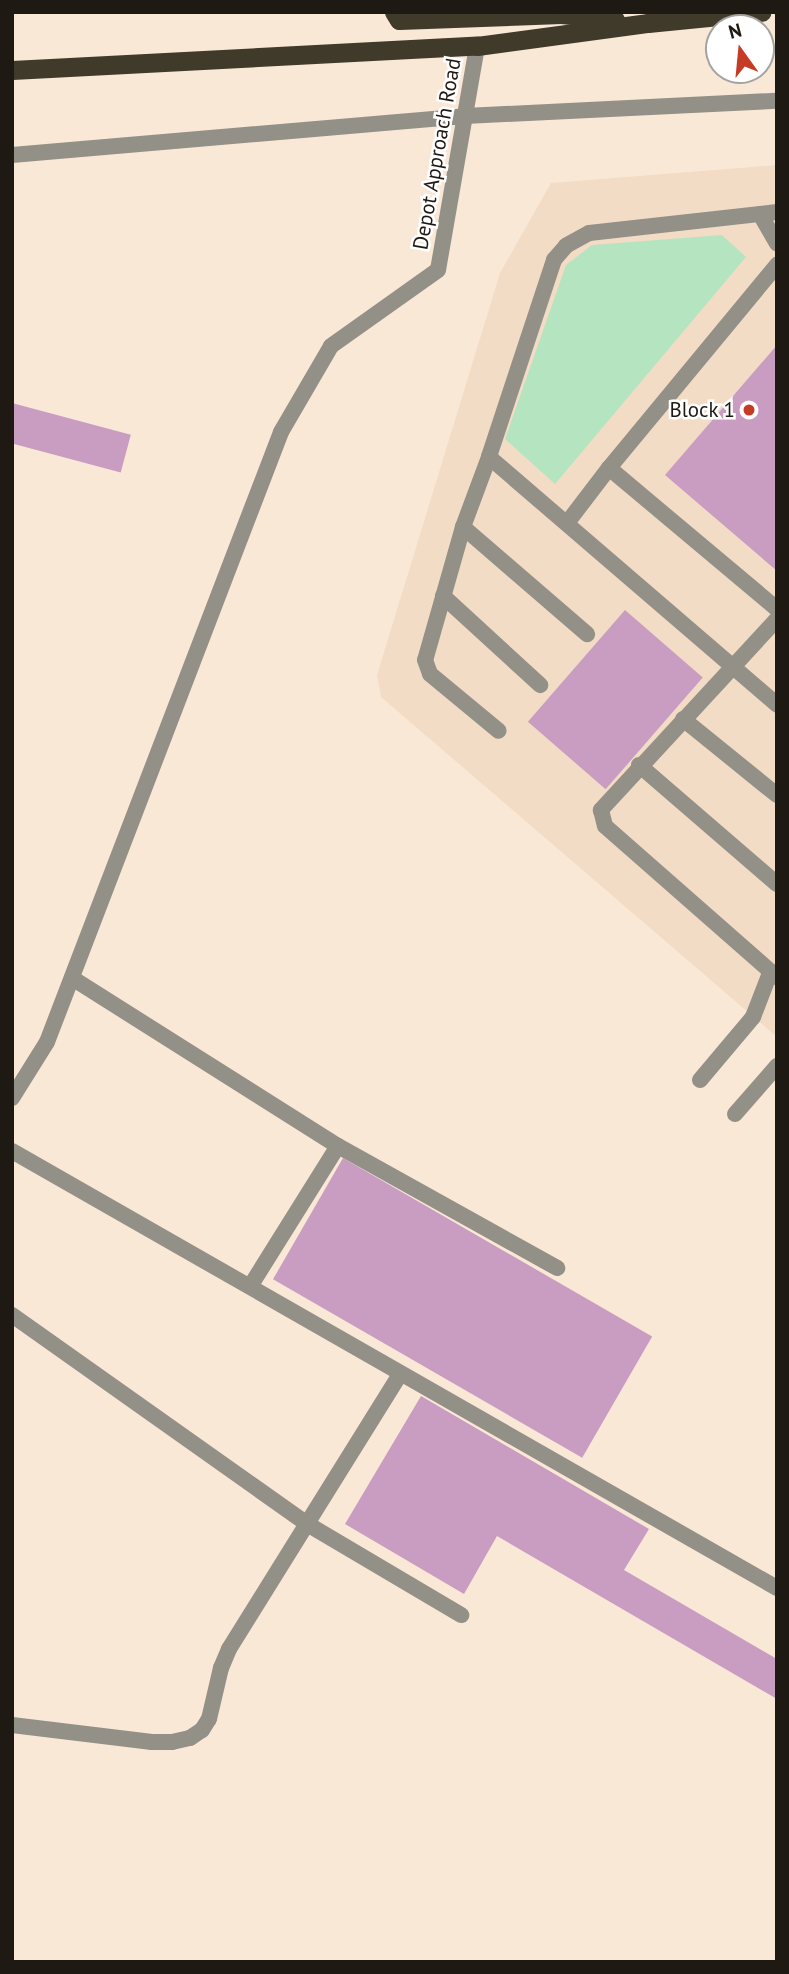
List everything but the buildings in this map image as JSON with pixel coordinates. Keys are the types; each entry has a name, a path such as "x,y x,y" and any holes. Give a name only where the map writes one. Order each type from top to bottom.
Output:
{"highway":[{"path":"394,12 399,20 561,14 648,23"},
{"path":"12,70 477,46 648,23 761,12"}],"lane":[{"name":"Depot Approach Road","path":"72,978 281,432 331,346 438,270 477,46"},
{"path":"12,155 465,116 777,101"},
{"path":"499,732 426,668 426,653 463,527 554,260 566,246 589,233 777,212"},
{"path":"760,214 777,244"},
{"path":"568,523 609,468 777,265"},
{"path":"489,457 777,705"},
{"path":"609,468 777,609"},
{"path":"463,527 587,634"},
{"path":"443,596 540,685"},
{"path":"700,1080 753,1017 774,975 602,821 602,806 734,669 777,620"},
{"path":"683,719 777,795"},
{"path":"639,765 777,884"},
{"path":"12,1098 47,1042 72,978 338,1146 557,1268"},
{"path":"735,1114 777,1066"},
{"path":"251,1285 338,1146"},
{"path":"12,1151 251,1285 400,1374 777,1588"},
{"path":"12,1315 309,1525 461,1615"},
{"path":"12,1725 152,1742 190,1738 202,1730 209,1719 220,1668 229,1649 309,1525 400,1374"}],"shaded area":[{"path":"777,165 777,1037 381,697 377,675 500,273 551,183"}],"green space":[{"path":"722,235 746,257 555,484 505,439 566,265 592,245"}],"place":[{"name":"Block 1","path":"749,410"}]}
